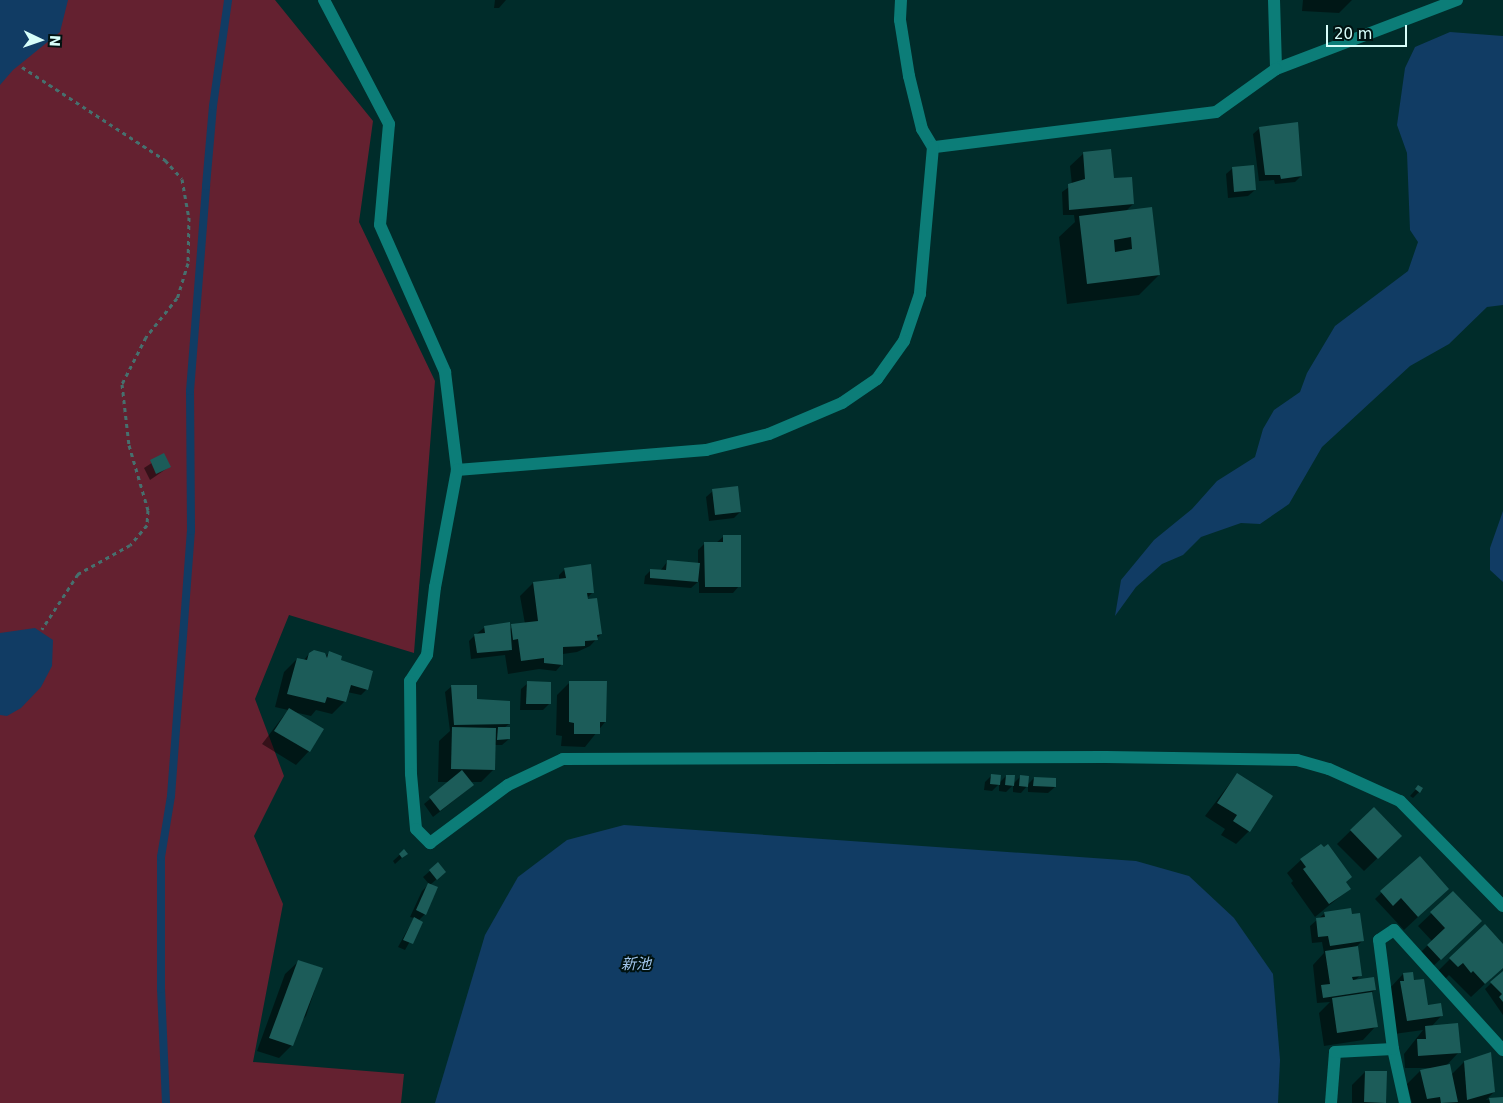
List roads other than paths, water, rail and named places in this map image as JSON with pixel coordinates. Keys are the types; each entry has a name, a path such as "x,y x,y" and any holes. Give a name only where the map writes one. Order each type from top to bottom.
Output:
{"street":[{"path":"324,0 389,124 380,225 445,372 457,470 435,587 426,655 410,681 411,774 416,829 430,843 508,785 562,759 1106,757 1297,760 1329,769 1400,801 1503,906"},
{"path":"457,470 706,450 769,434 842,403 877,379 904,342 920,294 933,147 922,129 909,76 900,20 901,0"},
{"path":"1274,0 1276,69"},
{"path":"933,147 1216,112 1276,69 1457,0"},
{"path":"1405,1103 1393,1049 1379,940 1394,930 1503,1050"},
{"path":"1331,1103 1335,1052 1393,1049"}],"water":[{"path":"0,0 68,0 60,32 13,70 0,85"},
{"path":"1450,32 1503,36 1503,305 1487,307 1449,344 1410,366 1322,447 1289,504 1260,524 1241,523 1201,537 1183,555 1162,564 1136,587 1115,616 1121,580 1154,540 1192,509 1217,481 1255,457 1263,429 1274,410 1300,392 1307,373 1335,326 1408,271 1418,242 1410,230 1407,153 1397,125 1405,68 1415,47"},
{"path":"1503,511 1503,582 1490,570 1490,548"},
{"path":"35,628 53,640 52,666 41,687 21,708 7,716 0,715 0,633"},
{"name":"新池","path":"624,825 1136,861 1189,876 1234,918 1273,974 1280,1060 1278,1103 435,1103 485,935 518,877 567,840"}],"waterway":[{"path":"166,1103 161,989 161,857 171,796 191,531 190,391 206,186 213,106 228,0"}]}
